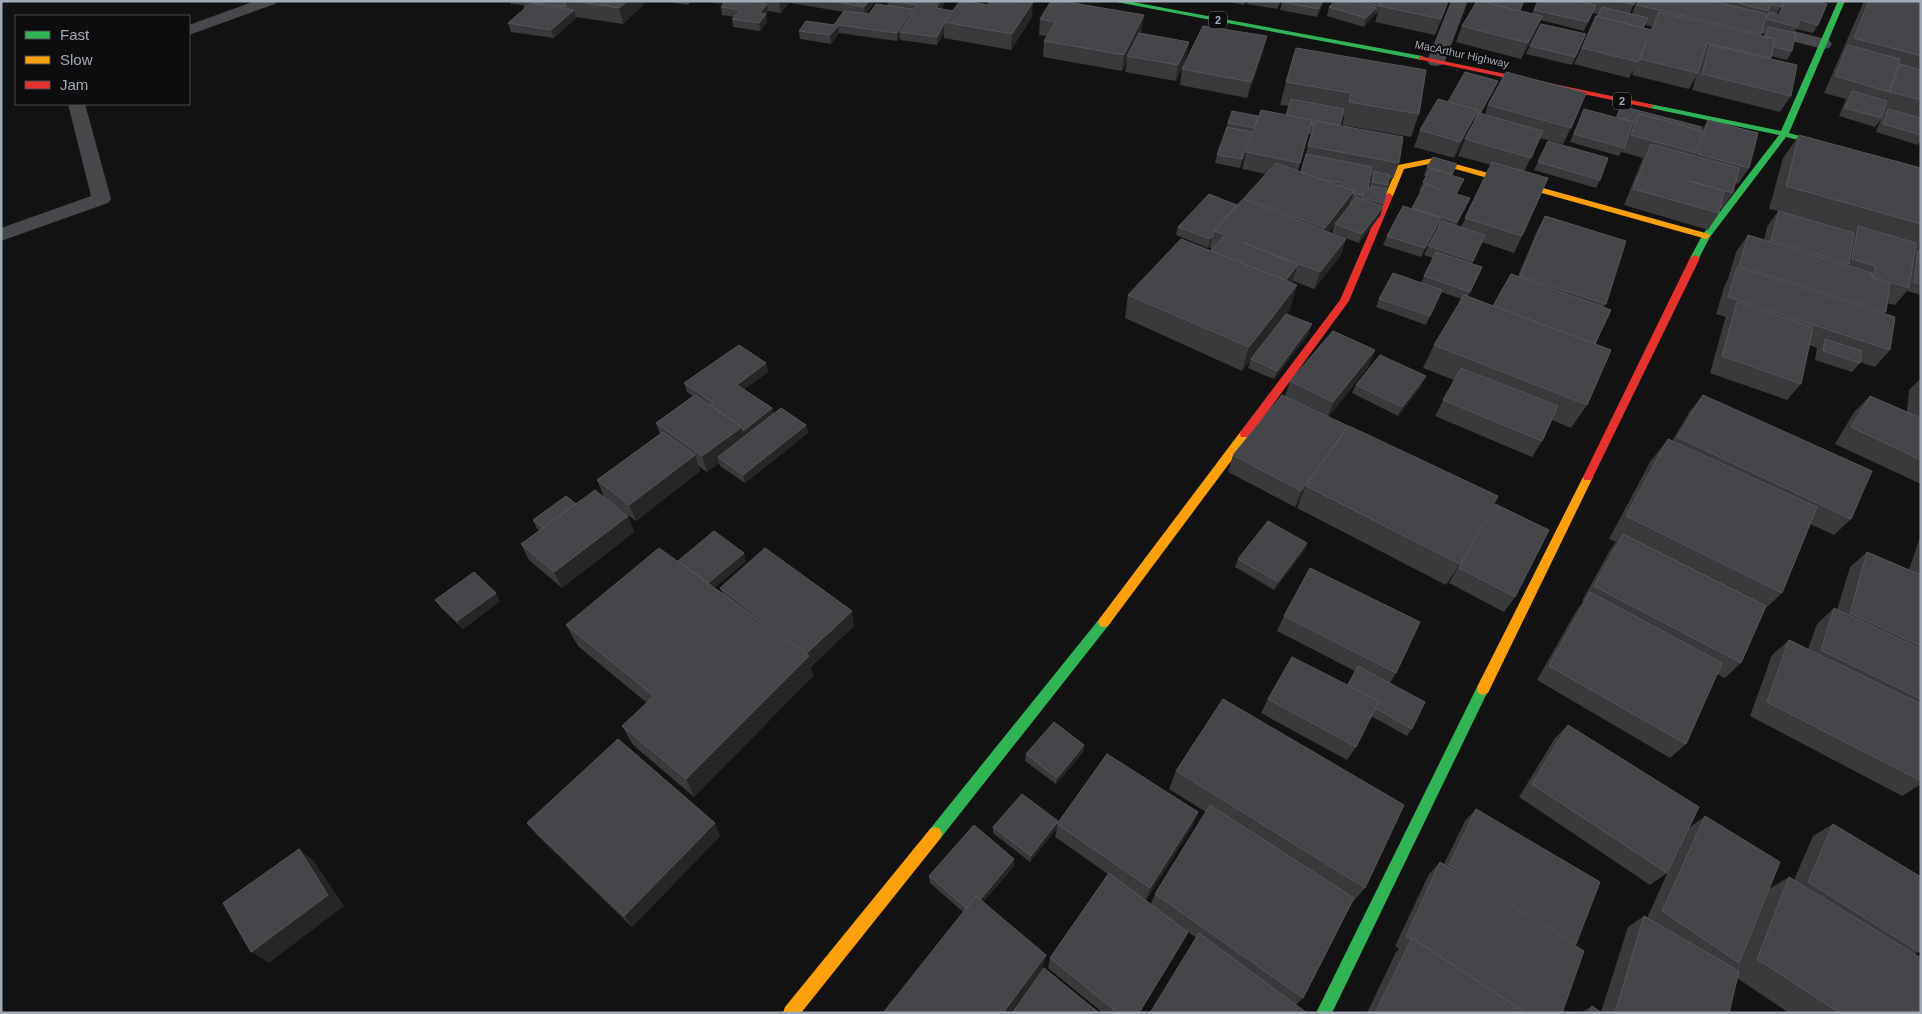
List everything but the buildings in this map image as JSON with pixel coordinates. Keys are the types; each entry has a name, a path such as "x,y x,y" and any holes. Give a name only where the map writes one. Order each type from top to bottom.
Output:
{"main road":[{"name":"MacArthur Highway","path":"1114,1 1436,61 1784,134 1848,150"},
{"path":"1324,1013 1706,236 1784,134 1842,1"},
{"path":"791,1013 1082,651 1344,301 1401,167 1434,160 1706,236"}],"street":[{"path":"1436,61 1460,1"},
{"path":"1657,1 1823,44"}],"lane":[{"path":"190,30 270,1"},
{"path":"1,235 102,199 76,105"}],"traffic: fast":[{"path":"1114,1 1422,58"},
{"path":"1695,258 1706,236 1784,134 1842,1"},
{"path":"1650,106 1784,134 1835,147"},
{"path":"935,834 1104,622"},
{"path":"1324,1013 1483,689"}],"traffic: slow":[{"path":"1389,196 1401,167 1434,160 1706,236"},
{"path":"1104,622 1245,434"},
{"path":"1483,689 1588,477"},
{"path":"791,1013 935,834"}],"traffic: jam":[{"path":"1422,58 1650,106"},
{"path":"1245,434 1344,301 1389,196"},
{"path":"1588,477 1695,258"}]}
